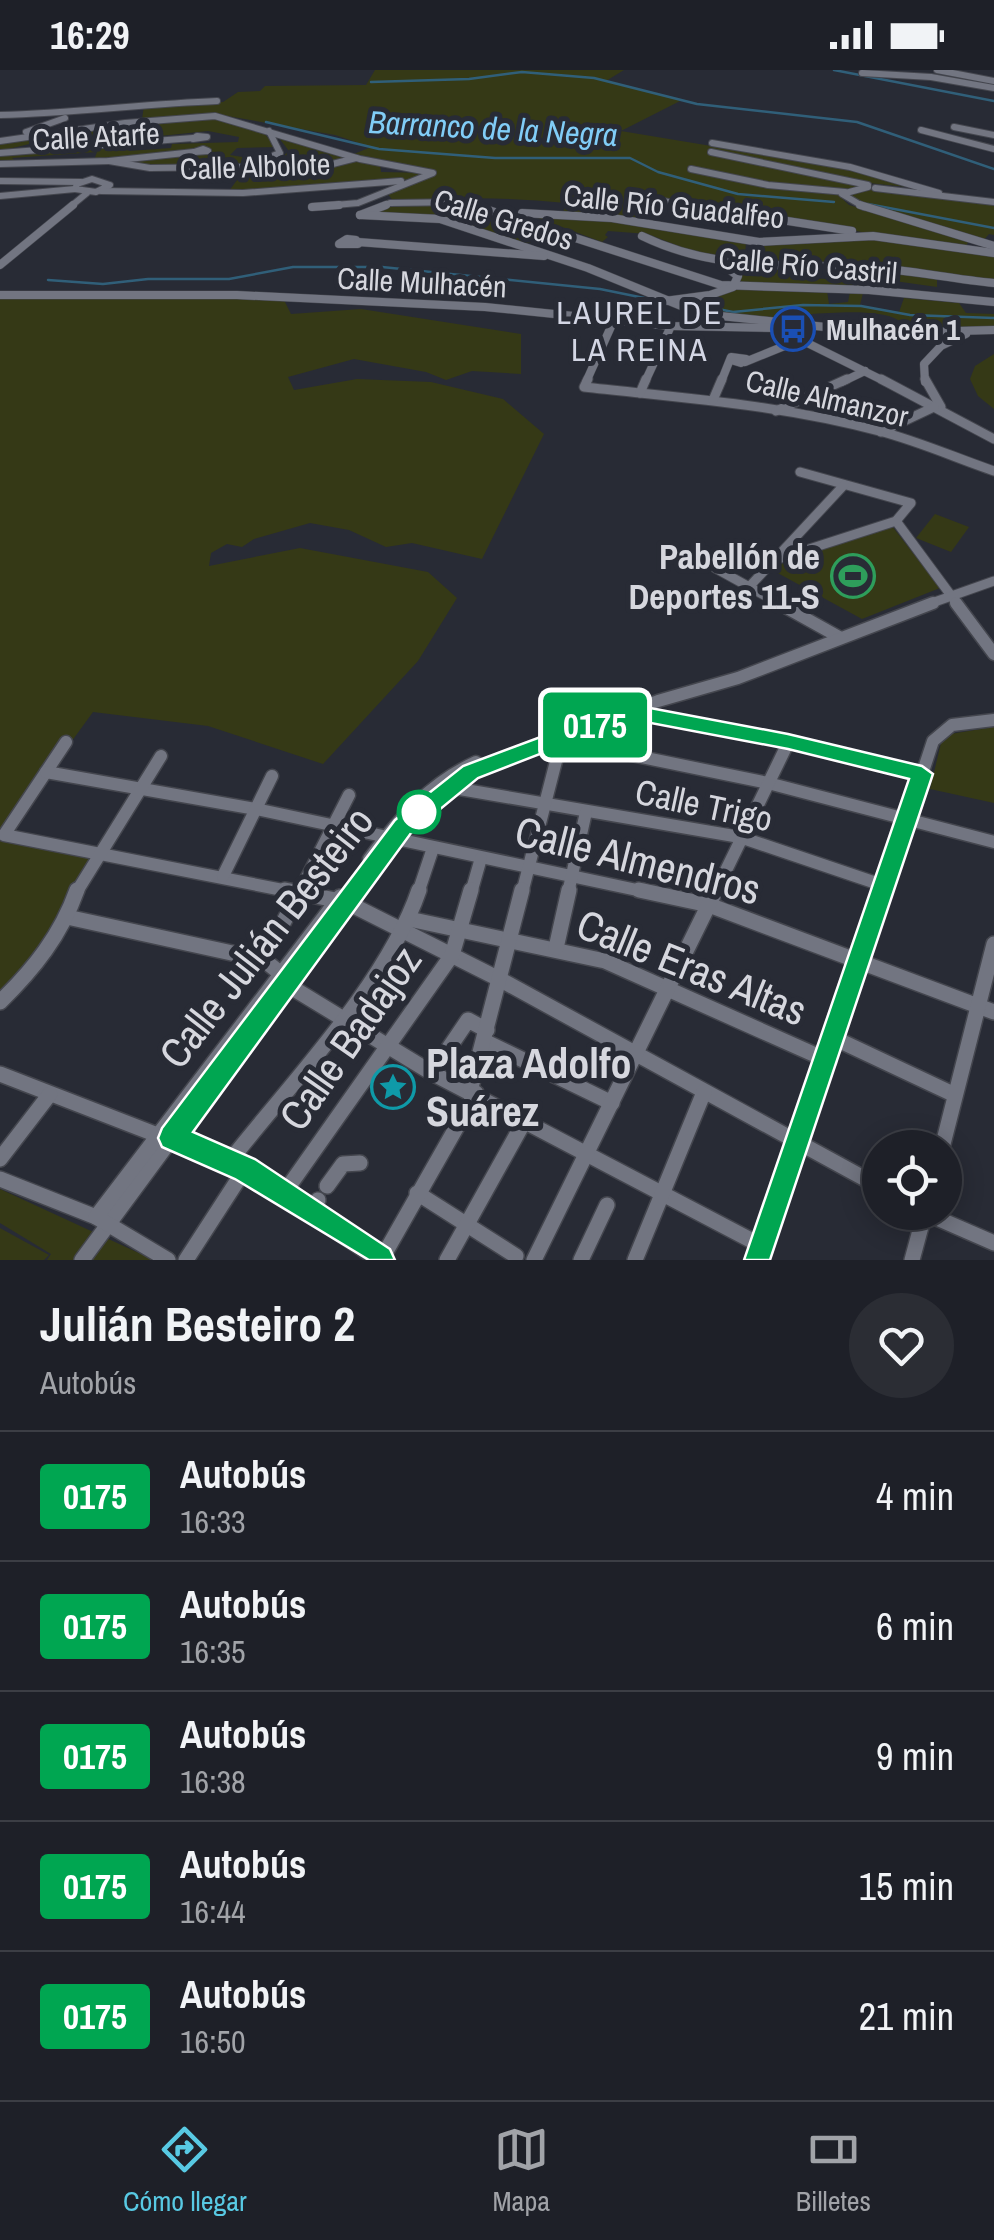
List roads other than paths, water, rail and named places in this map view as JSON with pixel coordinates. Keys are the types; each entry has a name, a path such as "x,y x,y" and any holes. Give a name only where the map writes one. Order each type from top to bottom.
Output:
{"street":[{"path":"937,70 993,81"},
{"path":"862,73 920,77 926,82 993,81"},
{"path":"0,115 78,113 124,105 217,101"},
{"path":"2,140 78,113"},
{"name":"Calle Gredos","path":"2,140 209,116 356,158 433,173 380,195 390,203"},
{"path":"42,126 43,131 52,133"},
{"path":"954,128 994,135"},
{"path":"921,130 994,150"},
{"path":"238,167 279,155 281,149 271,134"},
{"path":"0,153 192,138"},
{"path":"939,192 871,187 711,148 850,168 994,202"},
{"name":"Calle Atarfe","path":"0,164 109,161 194,152"},
{"path":"109,161 170,169 295,170 356,158"},
{"path":"691,169 768,185 840,193 871,187"},
{"path":"1,262 81,189 98,179 109,182 101,191"},
{"name":"Calle Atarfe","path":"0,181 81,189"},
{"name":"Calle Albolote","path":"81,189 243,193 412,182"},
{"path":"2,197 81,189"},
{"path":"840,193 870,210 993,250"},
{"path":"312,207 352,204 380,195"},
{"path":"649,199 872,236"},
{"name":"Calle Río Castril","path":"390,203 463,202 525,216 706,281 733,286 870,290 994,302"},
{"name":"Calle Gredos","path":"390,203 359,214 440,220 578,265 701,314 801,333 994,330"},
{"name":"Calle Río Guadalfeo","path":"525,216 612,218 759,242 872,236 993,250"},
{"path":"833,227 843,236"},
{"path":"642,236 735,268 865,267 992,286"},
{"path":"358,242 544,256"},
{"path":"665,301 710,295 733,286 738,276 735,268"},
{"name":"Calle Mulhacén","path":"0,295 276,296 522,310 671,326 777,328 801,333 994,439"},
{"name":"Calle Almanzor","path":"614,320 584,387 713,400 882,432 994,472"},
{"path":"640,393 671,326"},
{"path":"949,415 925,383 924,364 940,346 979,330"},
{"path":"713,400 730,360 745,362 801,333"},
{"path":"776,411 865,370"},
{"path":"882,432 934,407"},
{"path":"775,560 896,521 911,503 800,472"},
{"path":"749,587 844,485"},
{"path":"896,521 994,654"},
{"path":"715,568 839,637"},
{"name":"Calle Julián Besteiro","path":"389,838 471,772 654,703 738,678 994,581"},
{"name":"Calle Julián Besteiro","path":"82,1260 102,1221 408,810 462,767 614,710 654,703"},
{"path":"629,712 788,742 922,774"},
{"path":"67,917 264,960 283,979 388,1048 663,1194 762,1253 862,964 933,741 944,727 958,721 994,720"},
{"path":"0,1074 237,1165 282,1196 318,1200 380,1260 473,1092 562,739 768,783 994,842"},
{"path":"66,742 4,834 342,901 407,925 452,955 862,1177"},
{"path":"417,1193 467,1225 534,1257 788,742"},
{"path":"0,1002 31,972 67,917 78,886 160,756"},
{"name":"Calle Almendros","path":"46,772 256,809 708,905 986,1010"},
{"path":"223,876 272,776"},
{"name":"Calle Trigo","path":"448,787 740,838 885,886"},
{"path":"264,960 349,795"},
{"path":"556,948 586,812"},
{"path":"186,1260 237,1165 407,925 433,848"},
{"name":"Calle Badajoz","path":"282,1196 452,955 481,858"},
{"name":"Calle Eras Altas","path":"407,925 458,928 604,960 828,1061"},
{"path":"946,1130 986,1010 994,944"},
{"path":"432,1073 468,1020 486,1035 612,1103"},
{"path":"836,1040 955,1095"},
{"path":"635,1260 704,1092"},
{"path":"0,1160 50,1094"},
{"path":"447,1260 525,1120"},
{"path":"318,1200 342,1164 360,1163"},
{"path":"0,1180 102,1221 168,1260"},
{"path":"582,1260 607,1205"},
{"path":"962,1229 994,1243"},
{"path":"912,1260 920,1230"}],"waterway":[{"path":"834,70 994,101"},
{"path":"371,82 469,79 522,72 594,78 697,104 857,122 994,169"},
{"name":"Barranco de la Negra","path":"266,122 379,149 495,158 630,158 658,172 738,194 834,202"},
{"name":"Barranco de la Negra","path":"868,204 994,228"},
{"path":"48,280 103,284 148,279 229,279 293,267 382,267 600,289 659,301"},
{"path":"683,302 733,312 803,305 861,306 910,315 994,318"}],"place":[{"name":"Mulhacén 1","path":"793,329"},
{"name":"Pabellón de Deportes 11-S","path":"853,576"},
{"name":"Plaza Adolfo Suárez","path":"393,1087"}],"district":[{"name":"LAUREL DE LA REINA","path":"640,330"}]}
